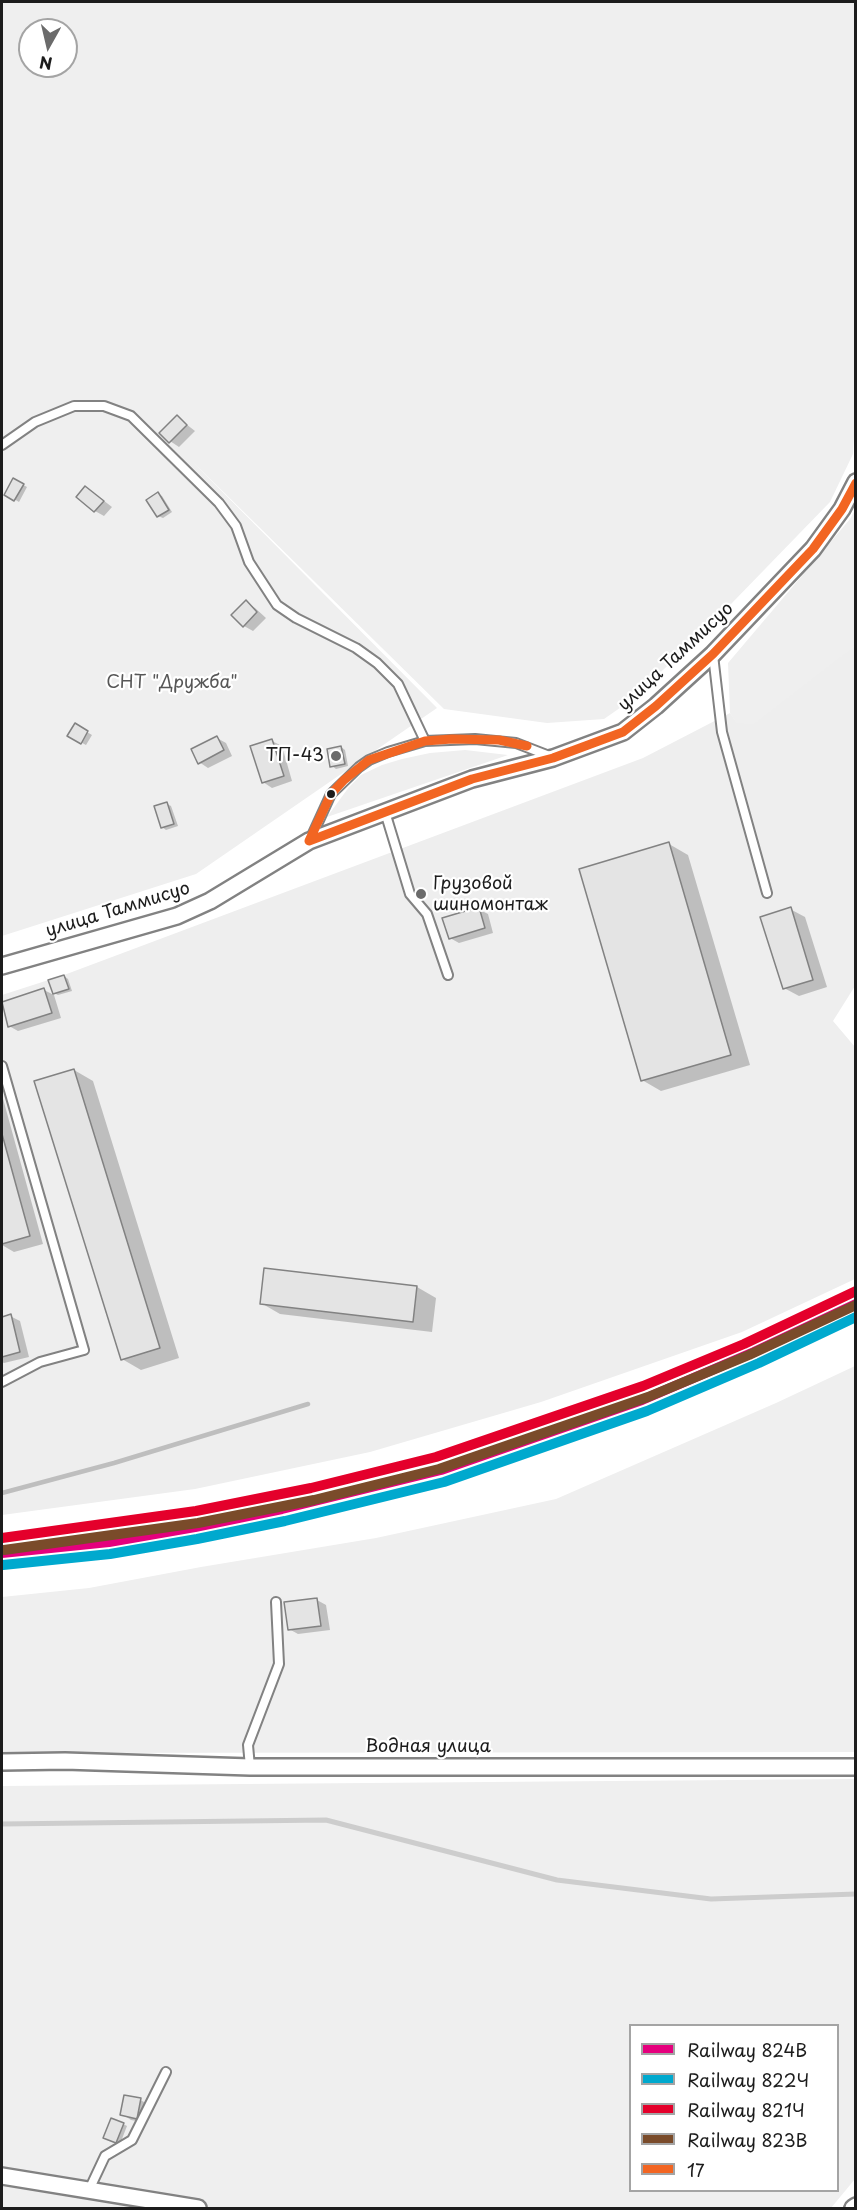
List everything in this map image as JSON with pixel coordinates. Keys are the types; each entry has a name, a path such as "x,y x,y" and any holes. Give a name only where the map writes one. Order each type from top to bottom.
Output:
{"street":[{"name":"улица Таммисуо","path":"2,966 177,916 210,901 309,841 472,779 553,758 622,732 656,706 713,654 813,549 842,509 855,482"},
{"name":"Водная улица","path":"2,1762 65,1761 250,1767 855,1767"},
{"path":"2,2176 198,2208"}],"lane":[{"path":"2,445 35,422 74,406 104,406 131,416 219,503 236,526 249,562 263,587 277,605 296,618 356,648 377,663 398,684 425,741"},
{"path":"713,654 722,732 766,893"},
{"path":"309,841 331,794 359,767 388,752 425,741 499,740 527,746 553,758"},
{"path":"385,813 410,894 427,914 448,975"},
{"path":"2,1066 84,1350 40,1362 2,1382"},
{"path":"250,1767 248,1745 279,1664 276,1602"},
{"path":"89,2190 105,2156 132,2140 166,2072"}],"shaded area":[{"path":"855,646 855,986 833,1021 855,1047 855,1279 742,1332 541,1402 370,1452 195,1489 2,1515 2,995 64,975 643,758 730,713 737,723"}],"green space":[{"name":"СНТ \"Дружба\"","path":"2,2 855,2 855,416 853,454 830,502 700,636 627,703 604,719 547,723 444,709 192,461 437,708 196,874 2,936"},
{"path":"855,510 855,646 753,725 736,723 730,713 728,663 850,519"},
{"path":"465,750 508,755 327,817 361,775 402,759 430,753"},
{"path":"855,1366 855,1752 2,1753 2,1597 89,1588 376,1538 556,1499"},
{"path":"855,1779 855,2179 831,2208 2,2208 2,1786"}],"building":[{"path":"177,415 187,425 169,443 159,433"},
{"path":"13,478 24,484 14,501 4,495"},
{"path":"85,486 104,501 94,512 76,497"},
{"path":"158,492 169,510 157,517 146,500"},
{"path":"246,600 257,612 243,627 231,615"},
{"path":"75,723 88,731 81,744 67,736"},
{"path":"217,736 224,750 198,764 191,749"},
{"path":"272,739 284,776 262,783 250,746"},
{"name":"ТП-43","path":"341,746 345,764 330,767 327,749"},
{"path":"167,802 174,824 161,828 154,806"},
{"path":"669,842 731,1055 641,1081 579,869"},
{"path":"479,907 485,928 449,939 442,918"},
{"path":"791,907 813,980 783,989 760,917"},
{"path":"64,975 69,989 53,994 48,980"},
{"path":"44,988 52,1013 8,1027 2,1002"},
{"path":"74,1069 160,1348 121,1360 34,1081"},
{"path":"2,1134 30,1236 2,1244"},
{"path":"264,1268 417,1286 413,1322 260,1304"},
{"path":"11,1314 20,1352 2,1357 2,1317"},
{"path":"317,1598 321,1626 288,1630 284,1602"},
{"path":"124,2095 141,2098 137,2119 120,2115"},
{"path":"111,2118 124,2123 116,2143 103,2138"}],"waterway":[{"path":"2,1824 326,1820 557,1880 711,1899 856,1894"}],"railway":[{"path":"2,1493 114,1463 308,1404"}],"rail line":[{"name":"821Ч","path":"2,1538 196,1511 311,1488 436,1457 643,1386 744,1344 856,1291"},
{"name":"824В","path":"2,1553 109,1542 195,1527 282,1509 441,1470 642,1400 754,1352 856,1304"},
{"name":"823В","path":"4,1550 198,1523 314,1500 439,1469 648,1397 749,1355 856,1305"},
{"name":"822Ч","path":"3,1565 110,1554 197,1539 285,1521 444,1482 647,1411 759,1363 856,1317"}],"transit line":[{"name":"17","path":"309,841 472,779 553,758 623,732 656,706 713,654 813,549 842,509 856,483"},
{"name":"17","path":"309,841 331,794 369,760 425,741 499,740 527,746"}],"place":[{"name":"ТП-43","path":"336,756"},
{"name":"Грузовой шиномонтаж","path":"421,894"}]}
